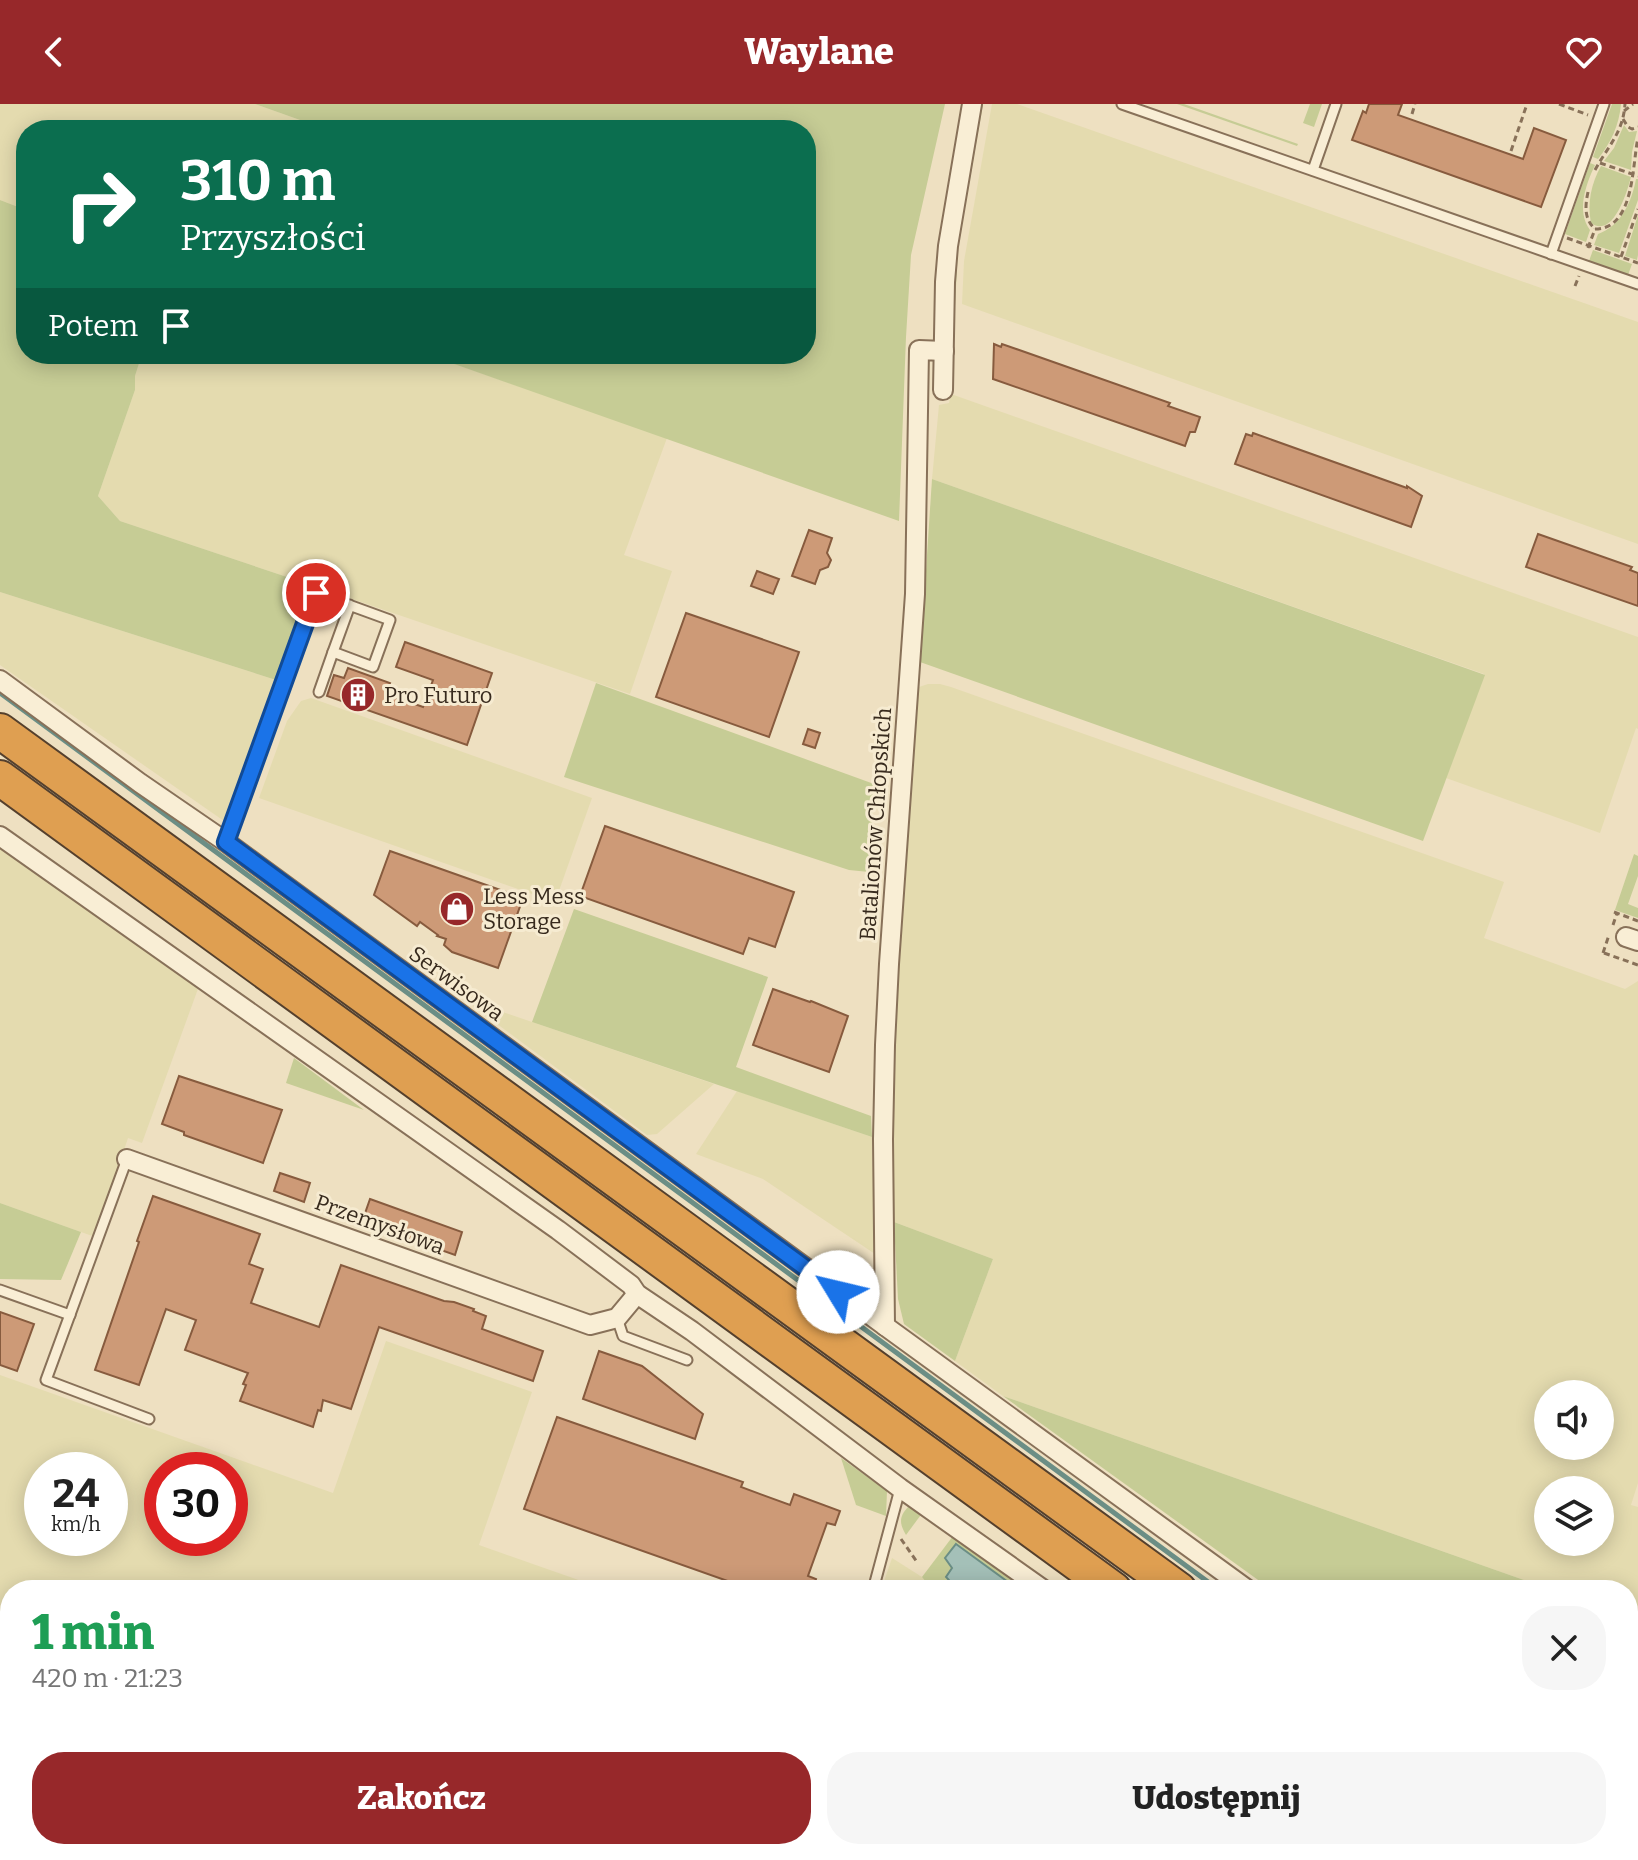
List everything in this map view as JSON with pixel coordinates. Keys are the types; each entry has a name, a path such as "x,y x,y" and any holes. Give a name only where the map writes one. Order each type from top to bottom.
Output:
{"highway":[{"path":"0,731 1165,1580"},
{"path":"0,778 1100,1580"}],"street":[{"path":"943,390 948,246 972,104"},
{"name":"Batalionów Chłopskich","path":"885,1326 885,1045 915,594 919,350 944,351"},
{"name":"Serwisowa","path":"0,680 1234,1580"},
{"path":"0,836 558,1230 631,1285 637,1294 692,1331 900,1488 1030,1580"},
{"name":"Przemysłowa","path":"127,1159 590,1325 617,1318"},
{"path":"617,1318 637,1294"}],"lane":[{"path":"1122,104 1638,284"},
{"path":"1313,170 1336,104"},
{"path":"1551,254 1604,104"},
{"path":"226,842 316,593 390,620 373,667 333,652"},
{"path":"319,692 350,605"},
{"path":"127,1159 46,1380 149,1419"},
{"path":"0,1290 70,1315"},
{"path":"617,1318 623,1336 687,1360"},
{"path":"876,1580 900,1488"}],"path":[{"path":"1412,114 1415,104"},
{"path":"1511,151 1527,104"},
{"path":"1559,104 1588,115"},
{"path":"1591,179 1614,142 1625,104"},
{"path":"1624,111 1633,104"},
{"path":"1623,119 1628,127 1638,127"},
{"path":"1588,190 1586,215 1589,224 1595,229 1602,229 1612,223 1628,200 1636,175 1638,138"},
{"path":"1599,163 1636,175"},
{"path":"1621,257 1638,209"},
{"path":"1585,259 1595,229"},
{"path":"1564,237 1638,263"},
{"path":"1575,286 1580,272"},
{"path":"1638,921 1616,913 1602,952 1638,965"},
{"path":"891,1526 917,1562"}],"shaded area":[{"path":"0,104 255,104 300,120 16,120 16,206 0,200"},
{"path":"992,104 1017,104 1638,322 1638,544 962,304 964,261"},
{"path":"139,364 455,364 667,438 624,555 672,571 630,694 120,521 98,496 135,390"},
{"path":"951,394 1638,637 1638,729 1600,833 1446,778 1484,674 932,479 939,405 949,403"},
{"path":"0,592 276,680 224,821 0,665"},
{"path":"940,684 951,687 1504,882 1484,938 1625,989 1638,981 1638,1483 1631,1505 1638,1507 1638,1580 1524,1580 1003,1396 955,1361 993,1259 894,1222 892,1044 919,687"},
{"path":"311,698 592,798 555,902 259,798 287,721 301,701"},
{"path":"0,842 199,986 142,1143 128,1138 95,1237 0,1203"},
{"path":"462,998 714,1084 657,1134 647,1135"},
{"path":"737,1091 872,1137 875,1254 763,1179 696,1154"},
{"path":"386,1341 532,1392 479,1545 579,1580 0,1580 0,1375 217,1452 144,1452 144,1556 248,1556 248,1463 333,1493"},
{"path":"892,1558 924,1580 884,1580"}],"green space":[{"path":"255,104 945,104 911,255 899,521 454,364 816,364 816,120 300,120"},
{"path":"980,104 983,104 958,248 955,306 952,299 956,245"},
{"path":"1177,104 1184,104 1298,144 1297,146"},
{"path":"1310,104 1322,104 1314,127 1303,123"},
{"path":"1612,104 1621,104 1618,119 1598,159 1593,157"},
{"path":"1624,125 1629,132 1637,131 1631,170 1604,161 1614,148"},
{"path":"1590,163 1595,165 1588,180 1583,206 1590,230 1586,242 1565,234"},
{"path":"1601,166 1631,177 1618,212 1606,225 1599,226 1591,223 1589,208 1592,187"},
{"path":"1636,179 1638,200 1619,253 1594,245 1598,234 1613,225 1624,212"},
{"path":"0,200 16,206 16,364 139,364 135,390 98,496 120,521 311,585 276,680 0,592"},
{"path":"1638,215 1638,255 1637,260 1625,256"},
{"path":"1593,250 1632,264 1628,275 1589,261"},
{"path":"932,479 1485,675 1423,841 920,662"},
{"path":"596,683 874,784 869,872 849,870 564,777"},
{"path":"1634,854 1638,856 1638,876 1628,904 1638,908 1638,918 1615,910"},
{"path":"574,909 768,977 736,1067 871,1116 872,1137 532,1022"},
{"path":"294,1058 364,1110 286,1083"},
{"path":"0,1203 81,1232 61,1280 0,1279"},
{"path":"894,1222 993,1259 955,1361 904,1324 898,1299"},
{"path":"1003,1396 1524,1580 1258,1580"},
{"path":"841,1458 887,1491 886,1516 856,1505"},
{"path":"908,1507 923,1512 906,1535 901,1520"},
{"path":"953,1536 1013,1580 924,1580 922,1577"}],"water":[{"path":"956,1544 1005,1580 949,1580 946,1577 952,1568 945,1558"}],"building":[{"path":"1369,104 1402,104 1398,115 1523,159 1534,128 1566,140 1541,207 1352,140 1363,111 1366,113"},
{"path":"994,344 1001,347 1002,344 1170,403 1168,406 1200,417 1195,432 1190,432 1185,446 993,379"},
{"path":"1253,433 1407,486 1422,496 1411,527 1235,464 1246,434 1252,436"},
{"path":"809,530 832,538 827,553 831,560 828,567 820,570 815,584 792,576"},
{"path":"1538,534 1632,567 1630,570 1638,573 1638,606 1526,567"},
{"path":"757,571 779,579 773,594 751,586"},
{"path":"686,613 799,652 769,737 656,697"},
{"name":"Pro Futuro","path":"405,642 492,673 467,745 327,696 334,675 344,678 348,668 390,683 386,694 423,707 433,680 396,667"},
{"path":"808,729 820,733 815,748 803,744"},
{"path":"605,826 794,892 775,947 749,938 743,954 580,896"},
{"name":"Less Mess Storage","path":"390,851 523,898 498,968 452,952 444,945 446,939 437,936 420,922 417,926 374,895"},
{"path":"773,989 848,1016 829,1072 753,1045"},
{"path":"179,1076 282,1110 263,1163 162,1124"},
{"path":"280,1173 310,1183 304,1202 274,1191"},
{"path":"153,1196 260,1234 249,1264 263,1269 251,1303 319,1327 341,1265 474,1309 486,1316 482,1329 543,1351 533,1381 379,1327 351,1409 323,1400 313,1427 240,1401 248,1373 185,1350 196,1320 166,1309 139,1385 95,1370"},
{"path":"370,1199 462,1232 455,1255 362,1222"},
{"path":"0,1312 34,1324 17,1371 0,1365"},
{"path":"599,1351 642,1366 703,1414 695,1439 583,1399"},
{"path":"557,1417 743,1482 741,1487 790,1505 794,1494 840,1511 835,1525 827,1523 808,1576 816,1580 725,1580 524,1509"}],"waterway":[{"path":"0,693 1205,1580"}],"place":[{"name":"Pro Futuro","path":"358,695"},
{"name":"Less Mess Storage","path":"457,909"}],"route":[{"path":"316,593 226,842 838,1292"}]}
